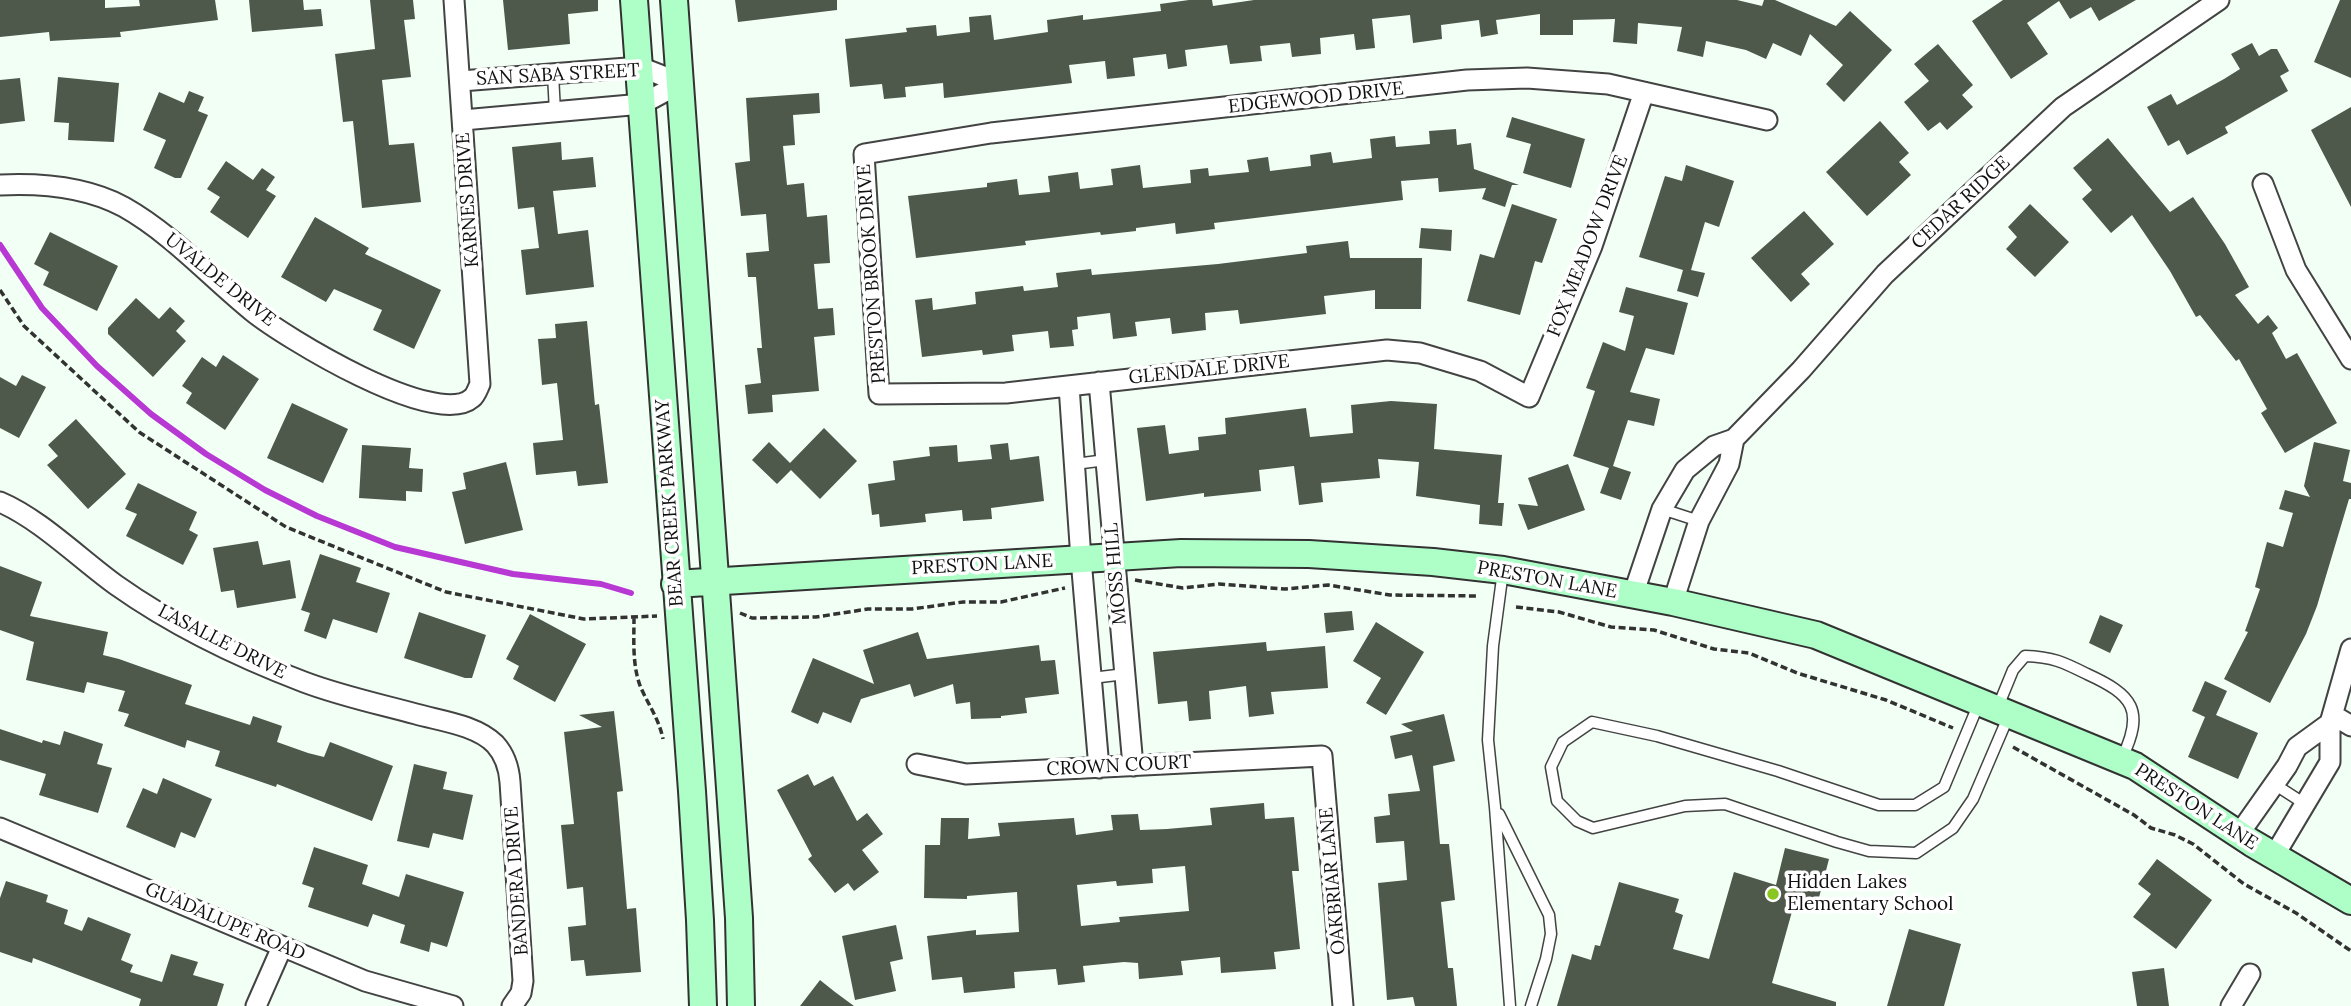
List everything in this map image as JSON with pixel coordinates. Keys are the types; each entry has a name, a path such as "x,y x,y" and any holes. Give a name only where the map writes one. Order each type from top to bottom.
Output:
{"main road":[{"name":"BEAR CREEK PARKWAY","path":"634,0 698,881 703,1006"},
{"name":"BEAR CREEK PARKWAY","path":"674,0 713,581 739,918 741,1006"},
{"name":"PRESTON LANE","path":"676,584 1181,552 1309,554 1433,562 1503,570 1633,594 1816,635 2121,760 2135,766 2274,856 2351,901"}],"street":[{"name":"KARNES DRIVE","path":"454,0 480,384 473,398"},
{"name":"CEDAR RIDGE","path":"1633,594 1662,509 1685,470 1714,446 1734,439 1801,370 1885,274 2063,107 2219,0"},
{"name":"SAN SABA STREET","path":"461,80 640,67 681,83"},
{"name":"EDGEWOOD DRIVE","path":"864,154 991,133 1467,80 1527,78 1608,84 1767,120"},
{"name":"SAN SABA STREET","path":"463,120 642,104 681,83"},
{"name":"FOX MEADOW DRIVE","path":"1529,397 1592,246 1644,92"},
{"name":"PRESTON BROOK DRIVE","path":"864,154 879,394"},
{"path":"2263,184 2296,270 2351,359"},
{"name":"UVALDE DRIVE","path":"0,185 58,187 95,194 124,207 153,226 254,312 325,357 414,399 439,405 456,405 473,398"},
{"name":"GLENDALE DRIVE","path":"879,394 1006,393 1387,350 1420,353 1479,371 1529,397"},
{"name":"MOSS HILL","path":"1100,382 1133,766"},
{"name":"MOSS HILL","path":"1069,386 1099,768"},
{"name":"CEDAR RIDGE","path":"1673,602 1699,521 1729,464 1734,439"},
{"name":"LASALLE DRIVE","path":"0,502 10,506 118,585 182,626 260,666 329,691 482,734 503,754"},
{"path":"2274,856 2330,762 2332,719 2351,649"},
{"path":"2332,719 2351,726"},
{"path":"2239,834 2297,747 2332,719"},
{"name":"BANDERA DRIVE","path":"503,754 509,766 523,981 521,993 512,1006"},
{"name":"CROWN COURT","path":"917,764 967,774 1322,756"},
{"name":"OAKBRIAR LANE","path":"1322,756 1343,1006"},
{"name":"GUADALUPE ROAD","path":"0,828 365,981 453,1006"},
{"path":"256,1006 282,947"},
{"path":"2231,1006 2249,974"}],"lane":[{"path":"553,74 555,112"},
{"path":"1074,464 1106,460"},
{"path":"1662,509 1699,521"},
{"path":"1503,570 1493,646 1488,740 1496,807 1510,1006"},
{"path":"1995,709 1973,799 1953,828 1916,853 1869,851 1725,804 1685,806 1593,828 1577,821 1557,801 1551,766 1563,742 1592,722 1684,744 1879,805 1915,804 1944,787 1995,709 2012,670 2025,656 2050,657 2106,682 2129,701 2133,716 2132,736 2121,760"},
{"path":"1091,678 1125,674"},
{"path":"2274,784 2305,804"},
{"path":"1496,807 1549,915 1551,934 1546,960 1531,1006"}],"path":[{"path":"0,290 24,326 139,432 286,527 446,593 584,619 660,615"},
{"path":"1516,607 1559,612 1611,627 1654,630 1714,649 1749,653 1797,673 1885,700 1954,728"},
{"path":"634,617 635,665 641,688 659,719 665,749"},
{"path":"2013,747 2134,815 2151,828 2193,844 2244,884 2296,913 2351,951"}],"building":[{"path":"0,0 105,0 105,8 140,6 139,0 215,0 218,20 120,32 121,37 50,41 49,32 0,37"},
{"path":"249,0 303,0 304,10 321,9 323,26 252,32"},
{"path":"370,0 413,0 415,19 404,20 411,77 382,80 389,145 414,143 421,202 362,208 353,121 343,122 335,54 375,49"},
{"path":"503,0 598,0 598,11 568,14 570,44 508,50"},
{"path":"735,0 837,0 837,10 738,22"},
{"path":"1212,0 1213,6 1254,0 1737,0 1762,6 1764,0 1775,0 1836,26 1850,11 1892,50 1844,102 1826,84 1843,65 1810,34 1801,56 1773,43 1766,59 1746,50 1706,41 1703,57 1677,51 1682,27 1638,23 1637,44 1613,42 1615,19 1573,20 1573,35 1540,35 1540,14 1496,20 1498,34 1481,37 1479,20 1441,25 1442,39 1413,43 1410,15 1372,19 1375,48 1356,50 1354,34 1320,38 1321,54 1292,57 1290,43 1260,46 1262,61 1230,64 1227,45 1185,50 1187,66 1168,69 1166,54 1133,58 1135,76 1107,79 1105,61 1069,65 1072,83 944,98 943,83 905,87 906,97 884,99 882,84 850,87 845,39 907,32 906,28 936,25 937,36 970,32 969,17 991,15 994,40 1048,32 1047,20 1083,15 1083,20 1161,11 1160,4"},
{"path":"2003,0 2136,0 2099,21 2091,7 2070,19 2059,1 2027,23 2048,54 2011,79 1972,21"},
{"path":"2340,0 2351,0 2351,78 2314,62"},
{"path":"2252,43 2259,56 2271,49 2277,49 2289,71 2280,76 2288,91 2225,127 2228,133 2187,155 2179,140 2168,146 2147,107 2171,94 2177,105 2224,79 2240,69 2231,54"},
{"path":"1938,44 1973,85 1962,95 1973,107 1947,130 1940,122 1928,131 1904,102 1929,81 1914,64"},
{"path":"58,77 119,83 114,142 68,140 69,123 54,122"},
{"path":"20,78 25,121 0,124 0,80"},
{"path":"189,91 204,97 198,111 208,115 181,178 175,178 154,168 166,140 143,130 159,92 184,103"},
{"path":"819,93 820,113 793,115 795,145 783,146 787,185 804,183 807,217 827,215 830,263 814,264 818,309 833,308 835,335 814,337 819,391 772,395 773,412 748,414 745,385 761,383 757,348 762,348 756,277 748,277 746,253 769,251 766,214 741,216 735,163 750,161 746,98"},
{"path":"2351,107 2351,207 2311,130"},
{"path":"1512,117 1585,139 1571,188 1523,173 1531,144 1506,137"},
{"path":"1880,121 1909,153 1899,162 1911,175 1867,216 1826,172"},
{"path":"1456,129 1457,145 1471,143 1474,169 1519,185 1512,185 1505,207 1482,199 1486,188 1439,192 1438,178 1401,181 1403,200 1214,223 1215,229 1176,234 1175,223 1136,228 1136,231 1101,235 1100,232 1025,241 1026,245 916,258 908,196 987,187 987,183 1017,179 1019,195 1050,192 1048,176 1078,172 1080,189 1113,185 1111,169 1140,165 1143,188 1191,183 1190,170 1208,168 1209,176 1249,172 1247,160 1268,157 1270,171 1311,166 1310,155 1331,152 1333,163 1372,158 1370,139 1395,136 1396,147 1430,144 1429,131"},
{"path":"2108,138 2170,212 2193,197 2225,244 2249,287 2235,295 2258,324 2268,315 2278,328 2272,333 2286,359 2297,353 2337,423 2285,453 2261,413 2267,409 2239,359 2236,361 2200,315 2196,317 2170,271 2132,215 2111,233 2082,199 2092,190 2073,168"},
{"path":"561,142 562,160 593,157 596,187 553,191 558,234 588,230 594,287 526,295 521,250 539,248 534,207 518,209 512,147"},
{"path":"226,161 253,180 262,168 275,177 266,190 276,196 248,238 210,212 220,197 207,189"},
{"path":"1686,165 1734,181 1719,227 1705,222 1691,270 1705,273 1698,297 1677,291 1683,270 1639,257 1665,176 1682,181"},
{"path":"1512,204 1557,219 1542,263 1535,261 1520,315 1467,301 1480,254 1494,258"},
{"path":"2030,204 2069,242 2035,277 2006,249 2017,237 2008,227"},
{"path":"1804,211 1834,244 1801,274 1810,284 1791,302 1751,258"},
{"path":"315,217 369,248 365,254 441,290 414,349 373,330 382,310 334,289 326,302 281,277"},
{"path":"1421,228 1452,230 1451,251 1419,248"},
{"path":"50,232 118,266 97,311 43,285 49,272 34,264"},
{"path":"1348,241 1350,258 1422,258 1421,309 1375,309 1375,290 1324,296 1326,314 1240,324 1238,310 1205,313 1206,330 1172,334 1170,318 1135,322 1137,336 1113,339 1110,313 1077,317 1078,329 1072,330 1074,346 1050,348 1048,331 1012,335 1014,351 983,355 982,350 922,357 915,300 932,298 933,310 976,304 975,292 1023,286 1024,291 1058,287 1056,273 1091,269 1092,275 1218,264 1307,253 1306,246"},
{"path":"1626,287 1688,303 1674,355 1646,348 1630,392 1660,399 1654,426 1628,420 1613,466 1631,472 1621,500 1600,493 1609,468 1573,456 1595,391 1586,388 1603,342 1625,351 1634,316 1619,312"},
{"path":"136,298 159,319 170,307 185,321 176,331 186,341 153,377 108,334 108,328"},
{"path":"587,321 595,405 599,404 608,483 578,486 576,471 536,475 533,443 563,440 557,383 542,385 538,339 556,338 555,324"},
{"path":"223,355 259,379 225,430 186,403 192,393 182,386 202,357 216,367"},
{"path":"22,375 46,387 19,438 0,428 0,377 16,386"},
{"path":"1391,401 1437,404 1434,449 1502,455 1498,503 1504,503 1502,526 1479,524 1480,505 1416,496 1419,462 1378,459 1380,478 1321,483 1323,502 1299,505 1294,466 1259,470 1261,491 1204,497 1204,493 1146,501 1137,428 1165,425 1169,454 1199,450 1198,437 1226,434 1225,418 1306,408 1310,437 1353,433 1351,405"},
{"path":"292,403 348,429 323,483 267,458"},
{"path":"76,419 126,474 88,509 47,465 58,456 48,445"},
{"path":"824,428 857,461 820,499 791,470 777,484 752,460 769,442 790,463"},
{"path":"2314,442 2350,450 2343,481 2351,483 2351,499 2306,634 2270,703 2224,679 2248,632 2245,631 2260,589 2255,587 2267,542 2283,547 2293,513 2279,509 2285,490 2310,497 2304,486"},
{"path":"1008,443 1010,460 1039,456 1044,501 991,508 992,519 963,521 962,510 925,514 926,522 880,527 879,514 872,515 868,484 895,480 893,461 930,456 929,447 957,445 958,462 992,459 990,445"},
{"path":"362,445 411,448 409,468 423,469 422,492 406,491 406,501 359,498"},
{"path":"506,462 523,530 465,544 452,492 466,489 463,473"},
{"path":"1568,464 1585,510 1528,530 1518,504 1538,506 1528,478"},
{"path":"138,483 197,512 189,530 198,535 183,565 126,536 137,514 125,509"},
{"path":"258,541 263,565 290,560 296,598 237,608 234,590 221,592 213,548"},
{"path":"320,554 361,568 356,582 390,593 377,633 333,619 326,639 304,631 310,613 301,610"},
{"path":"0,566 42,582 30,616 108,632 103,655 192,685 185,704 250,725 253,716 282,726 277,742 308,753 324,757 330,742 393,766 372,821 277,784 276,787 215,766 220,751 187,740 185,748 124,726 129,714 118,711 125,691 87,682 84,693 26,680 34,642 0,630"},
{"path":"1352,611 1354,630 1326,633 1324,613"},
{"path":"419,612 486,635 472,678 404,658"},
{"path":"530,614 586,644 555,702 513,679 519,666 506,659"},
{"path":"2100,615 2123,625 2110,653 2089,643"},
{"path":"1376,622 1424,652 1386,715 1366,703 1381,678 1353,661"},
{"path":"918,632 927,659 1039,645 1041,661 1055,660 1059,694 1025,698 1027,713 1001,718 971,719 970,702 956,704 953,684 914,697 910,684 861,699 851,723 823,712 818,724 791,712 813,658 874,684 863,650"},
{"path":"1266,642 1267,651 1325,646 1328,688 1271,692 1274,714 1249,717 1246,686 1209,691 1211,719 1189,721 1187,701 1158,704 1153,652"},
{"path":"2205,681 2227,691 2216,715 2258,733 2238,779 2188,757 2205,717 2192,711"},
{"path":"614,711 623,791 617,792 627,909 636,908 641,972 586,976 584,960 571,961 568,927 586,925 583,887 567,889 561,825 574,824 564,732 602,727 579,715"},
{"path":"1444,714 1455,761 1433,766 1440,844 1449,844 1455,900 1441,902 1448,968 1453,968 1457,1006 1415,1006 1413,997 1387,1000 1378,883 1407,880 1404,841 1376,843 1374,817 1390,815 1388,794 1420,791 1412,755 1395,759 1390,736 1413,731 1401,724"},
{"path":"0,729 42,743 43,740 60,745 64,731 103,744 97,764 112,768 98,813 39,795 46,774 0,760"},
{"path":"414,764 447,772 443,789 473,795 463,840 433,833 429,848 397,841"},
{"path":"808,774 814,786 833,776 857,821 867,813 883,834 862,850 879,872 854,891 848,883 835,893 808,859 812,856 777,790"},
{"path":"163,778 212,799 195,838 181,832 175,848 126,827 143,788 157,794"},
{"path":"1264,803 1265,819 1294,817 1299,871 1292,871 1300,949 1274,952 1276,969 1221,973 1220,957 1181,961 1183,975 1139,979 1138,963 1124,962 1083,966 1085,982 1058,985 1056,969 1014,972 1015,988 964,993 962,977 932,980 927,936 976,930 976,935 1019,932 1017,892 967,896 967,899 924,898 925,845 940,845 941,818 969,818 968,839 1000,836 998,823 1074,818 1076,835 1113,830 1111,815 1138,814 1140,830 1212,825 1210,808","holes":["1185,866 1189,911 1119,917 1120,922 1081,926 1077,885 1116,881 1117,886 1153,883 1152,869"]},
{"path":"314,847 368,865 362,884 399,897 406,874 464,892 447,947 431,942 429,952 400,943 405,925 373,914 368,927 308,907 314,888 302,884"},
{"path":"1785,848 1829,859 1815,913 1793,908 1772,983 1836,1002 1836,1006 1557,1006 1572,954 1591,960 1595,945 1600,946 1619,882 1679,899 1675,912 1683,915 1673,949 1709,959 1734,872 1776,885"},
{"path":"2157,859 2212,900 2176,949 2133,917 2151,894 2138,884"},
{"path":"6,881 48,895 46,902 68,910 64,924 82,931 88,917 131,934 121,960 133,965 130,972 162,982 171,954 198,962 193,975 224,984 217,1006 139,1006 141,999 33,958 32,963 0,952 0,898"},
{"path":"896,925 903,959 890,962 896,991 855,1000 842,936"},
{"path":"1909,929 1961,944 1944,1006 1887,1006"},
{"path":"2164,968 2169,1006 2137,1006 2132,972"},
{"path":"820,980 835,992 854,1006 800,1006"}],"waterway":[{"path":"0,245 42,308 97,366 151,414 206,454 265,490 317,516 395,547 513,574 601,584 631,593"}],"place":[{"name":"Hidden Lakes Elementary School","path":"1773,894"}]}
